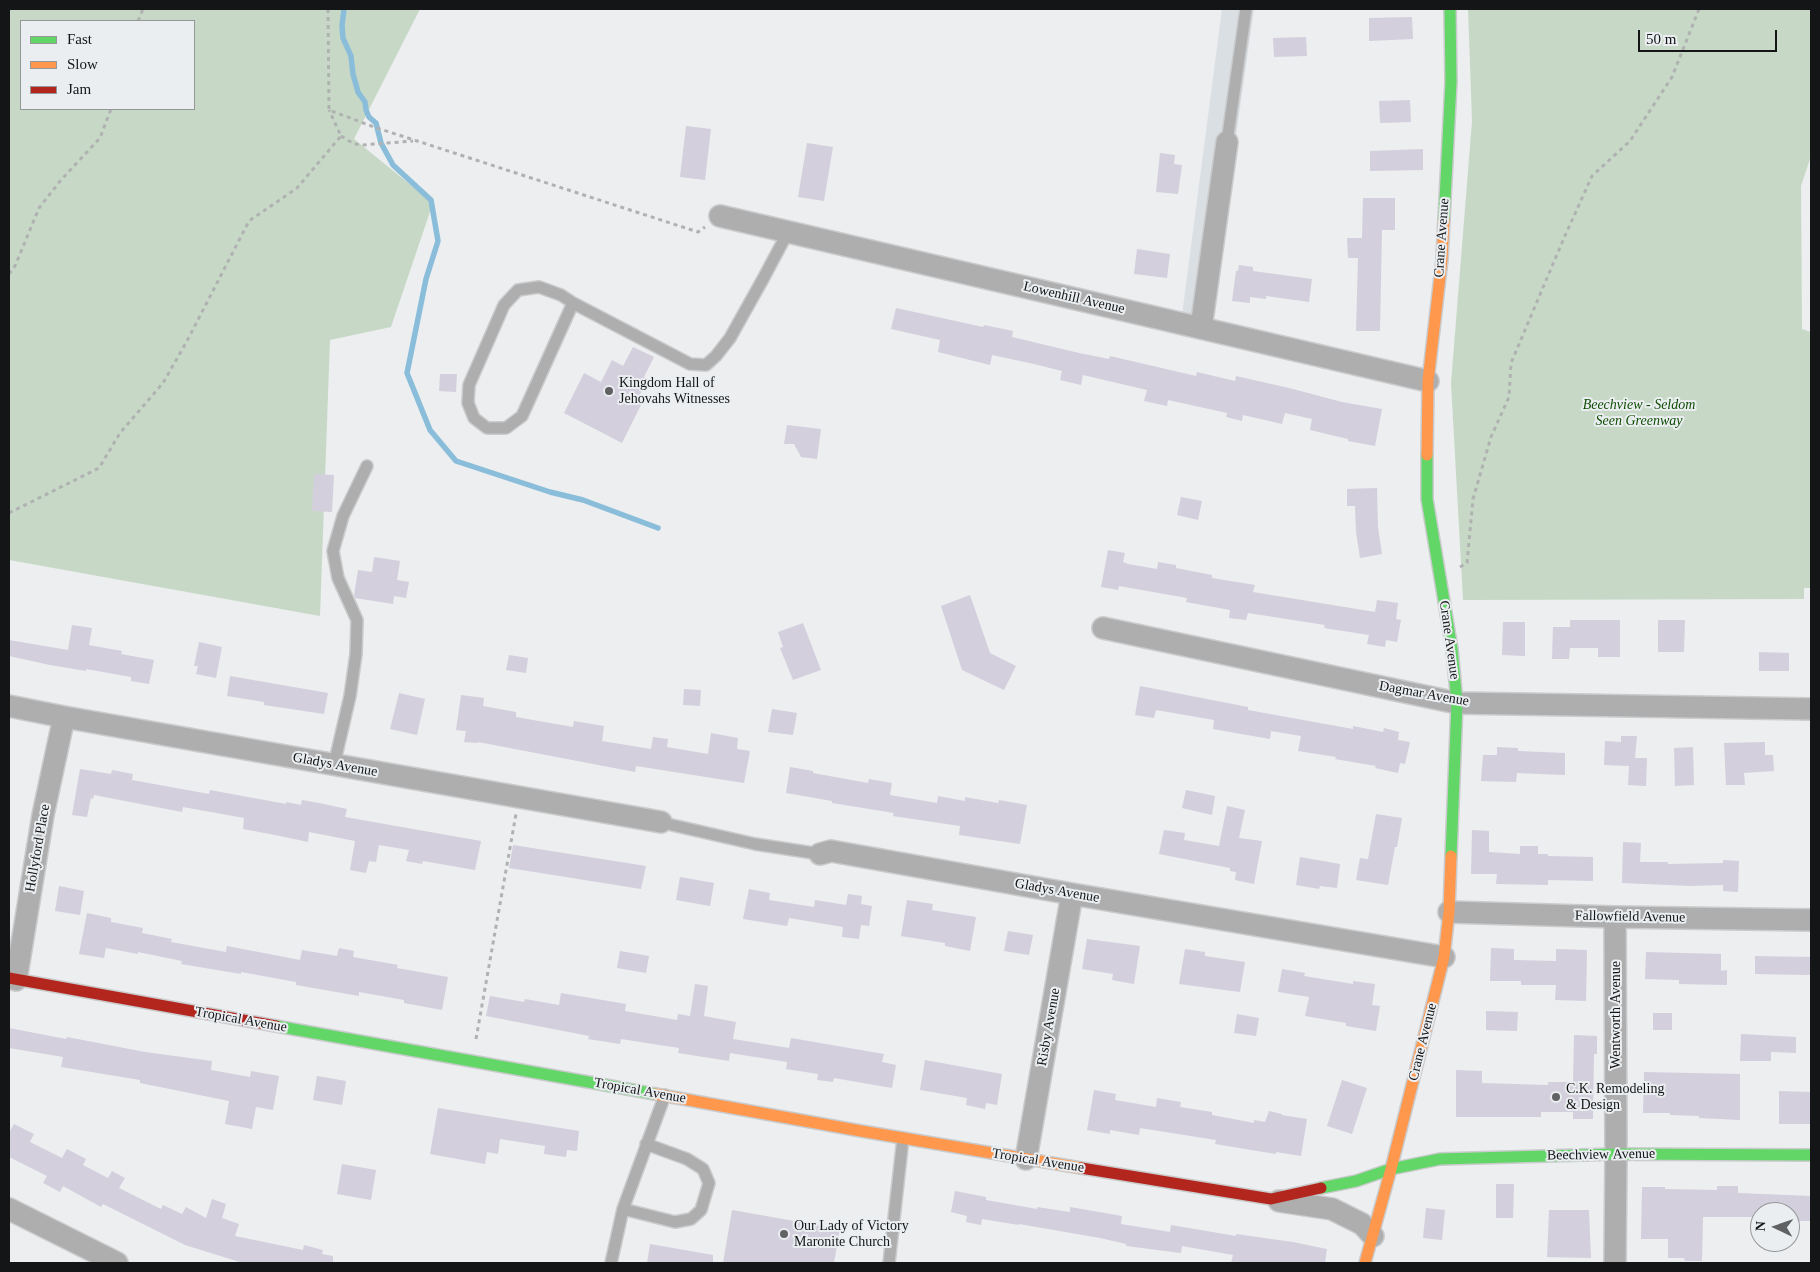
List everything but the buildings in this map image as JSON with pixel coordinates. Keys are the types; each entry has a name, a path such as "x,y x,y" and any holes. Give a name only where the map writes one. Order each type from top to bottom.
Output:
{"street":[{"name":"Crane Avenue","path":"1365,1263 1392,1168 1444,956 1449,912 1457,703 1452,649 1428,499 1428,381 1442,259 1452,82 1450,9"},
{"path":"1201,328 1227,142"},
{"name":"Lowenhill Avenue","path":"720,216 1428,381"},
{"name":"Dagmar Avenue","path":"1103,628 1457,703 1811,709"},
{"name":"Gladys Avenue","path":"9,706 666,823"},
{"name":"Hollyford Place","path":"12,979 43,815 64,717"},
{"name":"Gladys Avenue","path":"820,854 831,851 1072,894 1444,956"},
{"name":"Risby Avenue","path":"1026,1159 1072,894"},
{"name":"Fallowfield Avenue","path":"1449,912 1811,920"},
{"name":"Wentworth Avenue","path":"1615,917 1615,1263"},
{"name":"Tropical Avenue","path":"12,979 903,1138 1332,1209 1362,1224 1373,1236"},
{"name":"Beechview Avenue","path":"1392,1168 1440,1159 1616,1154 1811,1155"},
{"name":"Tropical Avenue","path":"1271,1199 1356,1181 1392,1168"},
{"path":"9,1209 117,1263"}],"lane":[{"path":"1227,142 1246,9"},
{"path":"573,303 522,416 506,428 487,428 474,418 468,403 469,385 504,304 518,290 539,287 561,295 690,364 706,365 730,338 788,232"},
{"path":"334,765 350,696 356,654 356,620 338,578 333,551 343,516 367,466"},
{"name":"Gladys Avenue","path":"666,823 755,844 820,854"},
{"path":"612,1263 623,1209 665,1095"},
{"path":"889,1263 903,1138"},
{"path":"623,1209 675,1222 691,1219 701,1210 709,1182 703,1168 687,1159 646,1144"}],"path":[{"path":"328,9 329,110 341,136 354,144 362,145 416,140"},
{"path":"1439,577 1467,563 1473,499 1491,437 1509,397 1511,362 1592,176 1630,141 1672,77 1699,9"},
{"path":"9,274 15,266 39,208 100,138 111,110"},
{"path":"329,110 698,232 720,216"},
{"path":"9,513 99,468 120,432 163,383 187,341 249,221 297,188 341,136"},
{"path":"476,1039 519,796"}],"shaded area":[{"path":"1222,9 1254,9 1210,319 1182,315"}],"green space":[{"path":"9,9 420,9 354,139 433,203 391,327 330,340 320,616 9,560"},
{"name":"Beechview - Seldom Seen Greenway","path":"1468,9 1811,9 1811,156 1801,186 1802,329 1811,332 1811,588 1804,588 1804,599 1463,600 1451,383 1472,121"}],"waterway":[{"path":"344,9 343,38 351,56 358,92 365,102 369,117 376,123 381,143 393,165 431,200 438,241 426,279 407,373 430,430 456,461 550,492 583,500 658,528"}],"traffic: fast":[{"path":"1444,219 1451,82 1450,9"},
{"path":"1427,455 1427,499 1452,649 1457,703 1451,856"},
{"path":"276,1026 655,1094"},
{"path":"1321,1188 1356,1181 1391,1169 1440,1159 1616,1154 1811,1155"}],"traffic: slow":[{"path":"1427,455 1428,381 1442,259 1444,219"},
{"path":"1365,1263 1391,1169 1444,957 1449,912 1451,856"},
{"path":"655,1094 1081,1168"}],"traffic: jam":[{"path":"9,978 276,1026"},
{"path":"1081,1168 1271,1199 1321,1188"}],"place":[{"name":"Kingdom Hall of Jehovahs Witnesses","path":"609,391"},
{"name":"C.K. Remodeling & Design","path":"1556,1097"},
{"name":"Our Lady of Victory Maronite Church","path":"784,1234"}]}
